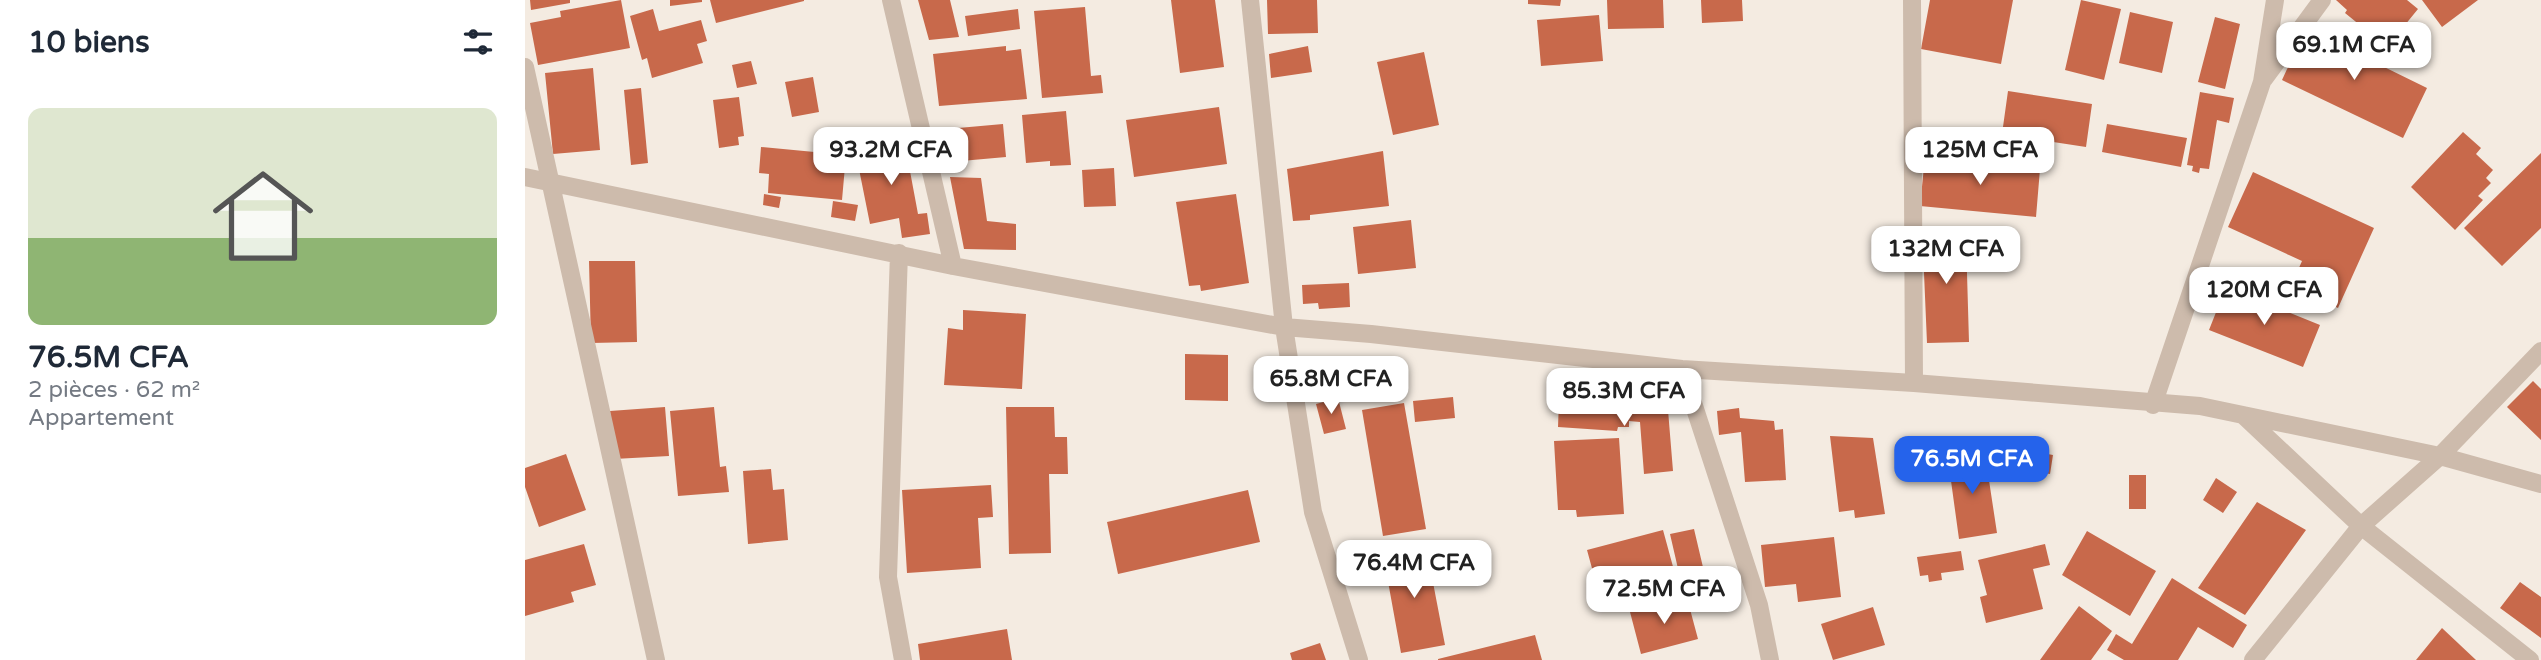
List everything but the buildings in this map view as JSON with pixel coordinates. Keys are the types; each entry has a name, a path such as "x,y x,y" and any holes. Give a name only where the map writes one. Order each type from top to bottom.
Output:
{"street":[{"path":"891,0 953,265"},
{"path":"1250,0 1284,327 1313,512 1359,660"},
{"path":"1912,0 1914,383"},
{"path":"2153,405 2262,82 2275,0"},
{"path":"2262,82 2322,0"},
{"path":"525,67 656,660"},
{"path":"525,177 953,265 1284,327 1371,334 1682,369 1914,383 2153,405 2200,406 2440,456 2541,484"},
{"path":"899,253 888,577 903,660"},
{"path":"2253,660 2361,526 2440,456 2541,351"},
{"path":"1682,369 1759,605 1770,660"},
{"path":"2243,415 2361,526 2529,660"}]}
